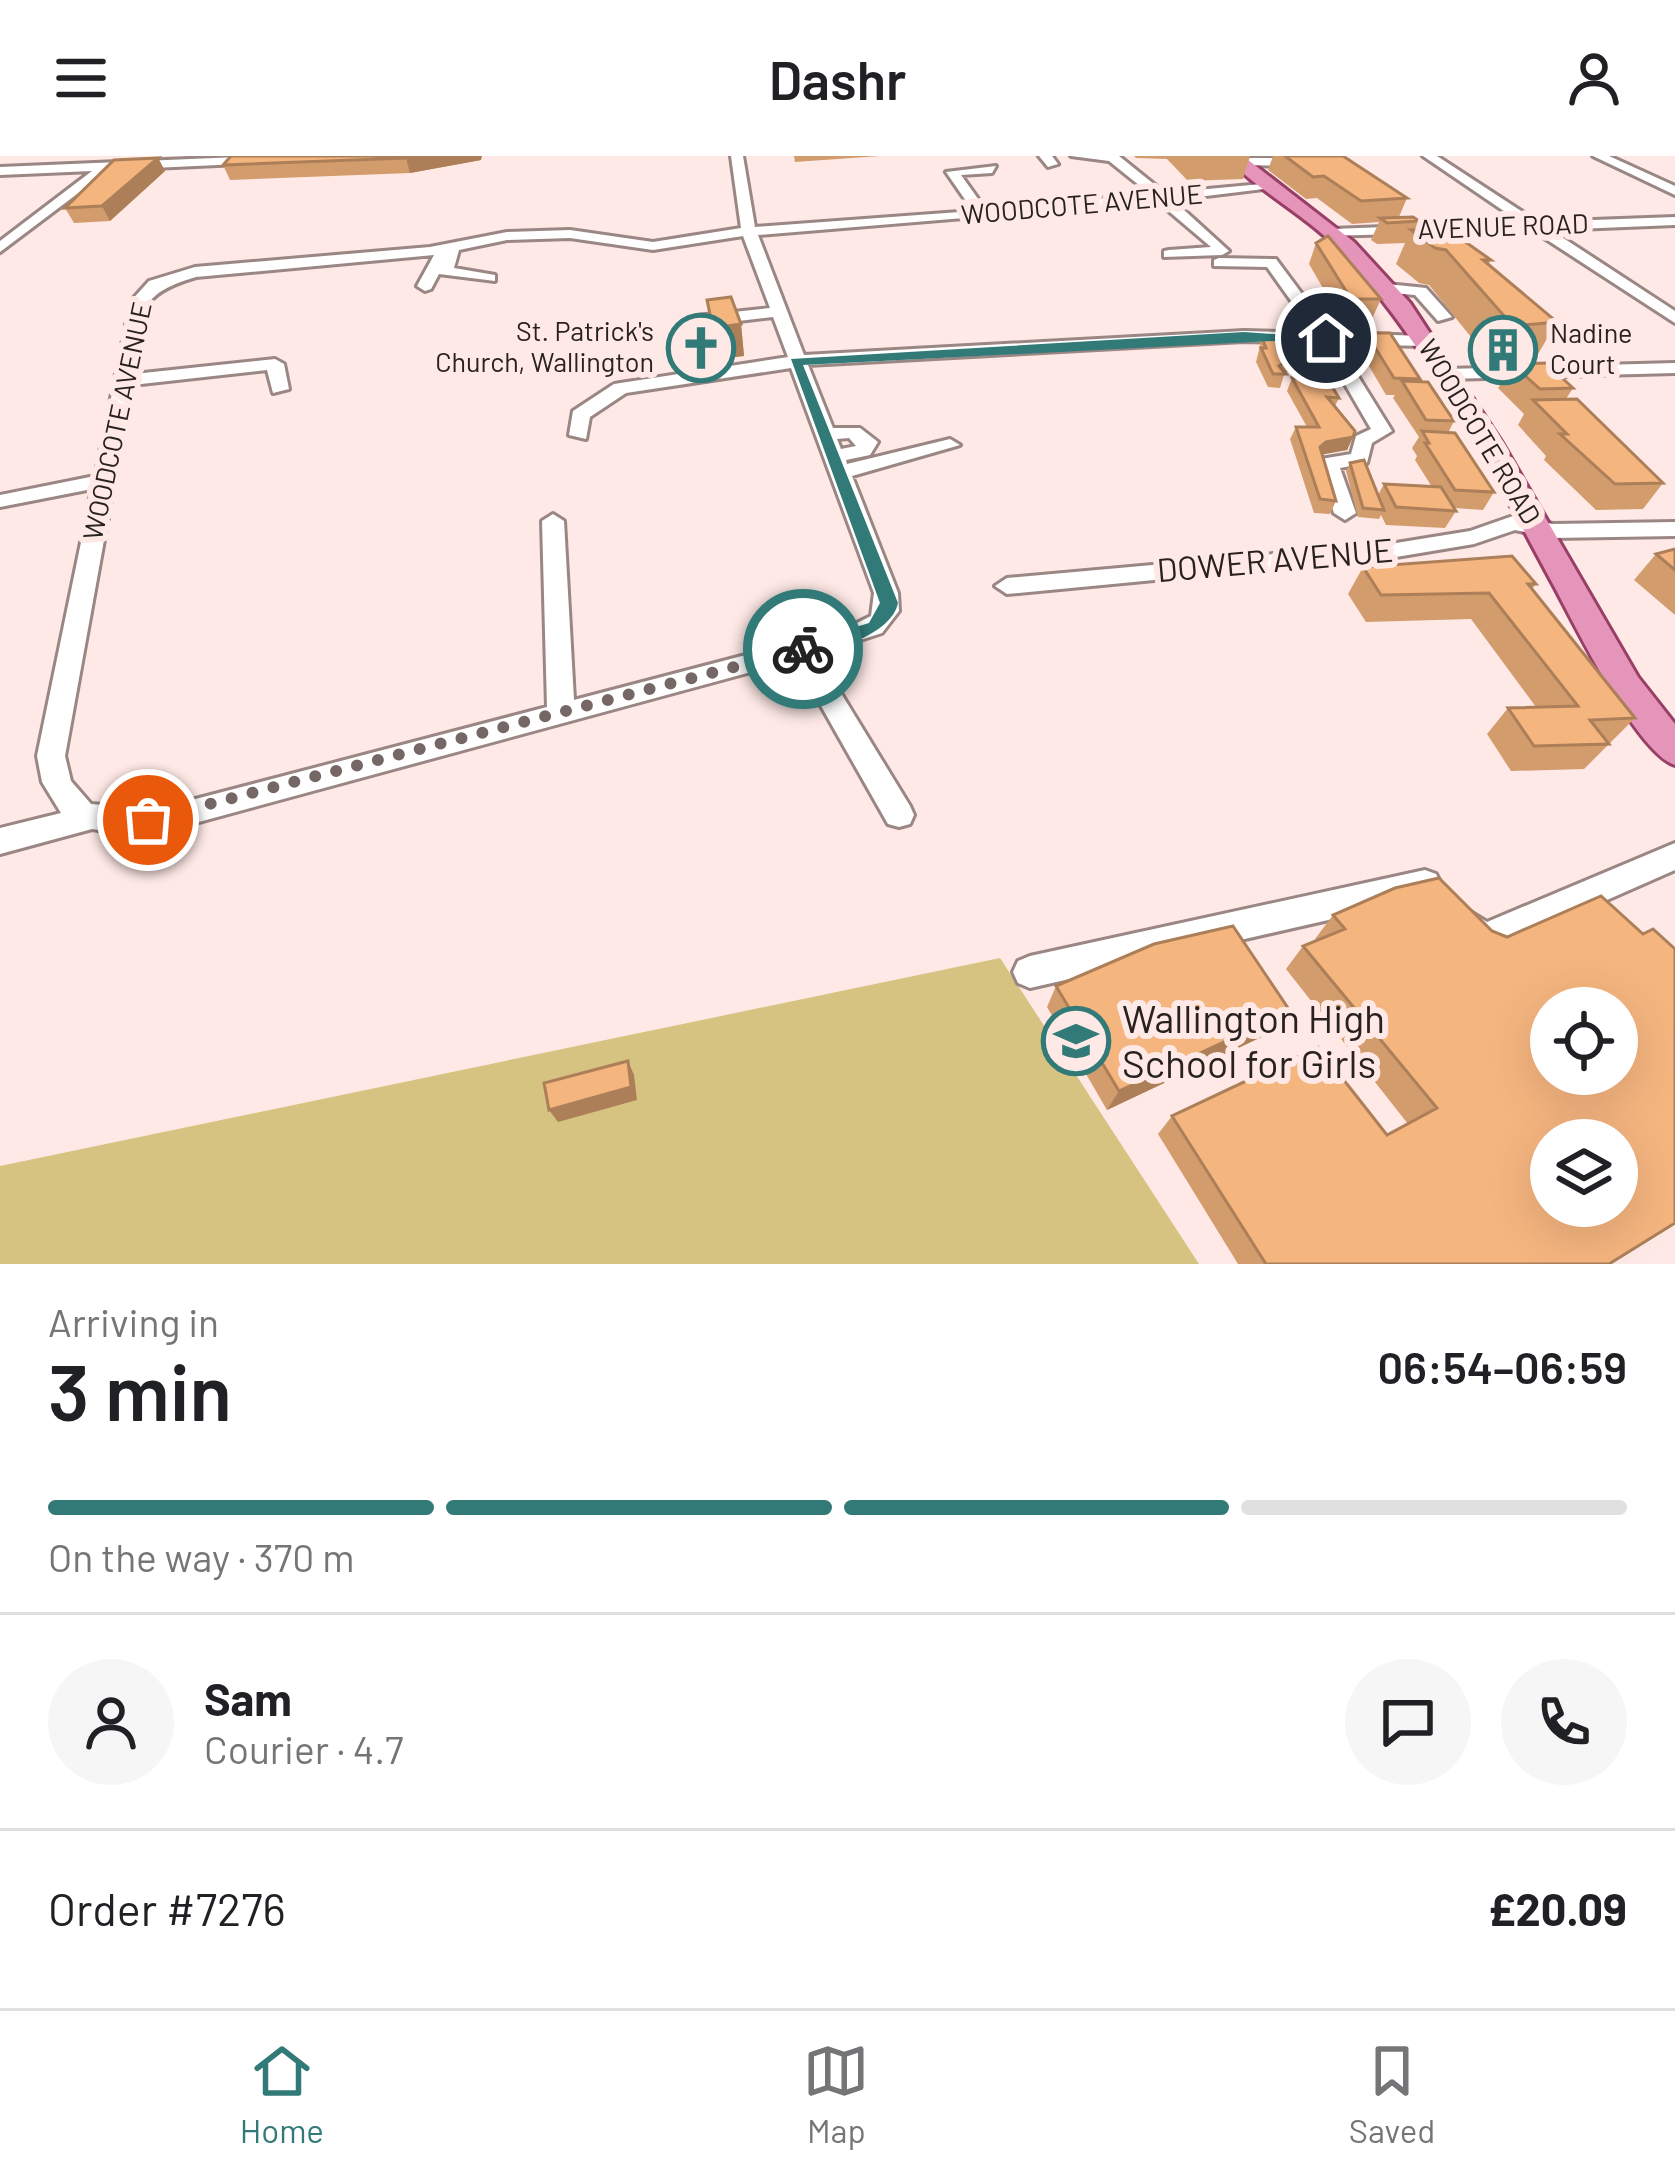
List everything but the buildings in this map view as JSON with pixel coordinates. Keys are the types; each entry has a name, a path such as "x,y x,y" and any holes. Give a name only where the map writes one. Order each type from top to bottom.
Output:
{"main road":[{"name":"WOODCOTE ROAD","path":"1237,159 1332,233 1387,289 1446,374 1627,686 1675,751"}],"street":[{"path":"0,248 121,156"},
{"path":"0,841 92,817 123,822 184,814 875,627 887,615 886,593 776,312 749,232 736,156"},
{"path":"1077,156 1111,156 1132,168 1206,230 1222,250 1169,254"},
{"path":"1429,156 1675,318"},
{"path":"1599,156 1675,191"},
{"path":"1237,159 1333,160"},
{"path":"0,171 276,160"},
{"path":"982,214 952,172 992,169"},
{"name":"WOODCOTE AVENUE","path":"92,817 63,800 51,756 139,301 155,284 195,272 442,249 495,238 556,234 666,246 749,232 1273,188"},
{"path":"1402,211 1440,242"},
{"name":"AVENUE ROAD","path":"1332,233 1675,221"},
{"path":"407,274 417,274 442,249"},
{"path":"442,249 445,271 489,278"},
{"path":"425,286 442,249"},
{"path":"1219,263 1271,262 1326,338 1382,431 1363,440 1360,459 1328,463 1345,513"},
{"path":"1300,281 1325,316 1310,318"},
{"path":"1387,289 1420,291 1444,317"},
{"path":"696,321 776,312"},
{"path":"578,434 580,415 621,388 795,362 1244,336 1424,341"},
{"path":"125,380 275,364 280,389"},
{"path":"1446,374 1675,368"},
{"path":"1331,383 1352,384"},
{"path":"826,434 853,432 868,442 863,451 838,464"},
{"path":"838,464 950,445"},
{"path":"0,501 105,480"},
{"path":"553,521 562,713"},
{"name":"DOWER AVENUE","path":"1007,586 1396,550 1474,537 1521,523 1539,530 1675,529"},
{"path":"802,649 899,815"},
{"path":"1030,973 1420,883 1435,889 1482,940 1675,856"}],"shaded area":[{"path":"1000,958 1199,1264 0,1264 0,1166"}],"way so far":[{"path":"148,820 803,649"}],"place":[{"name":"St. Patrick's Church, Wallington","path":"701,348"},
{"name":"Nadine Court","path":"1503,350"},
{"name":"Wallington High School for Girls","path":"1076,1041"}],"route":[{"path":"803,649 875,627 887,615 889,603 795,362 1244,336 1326,338"}]}
